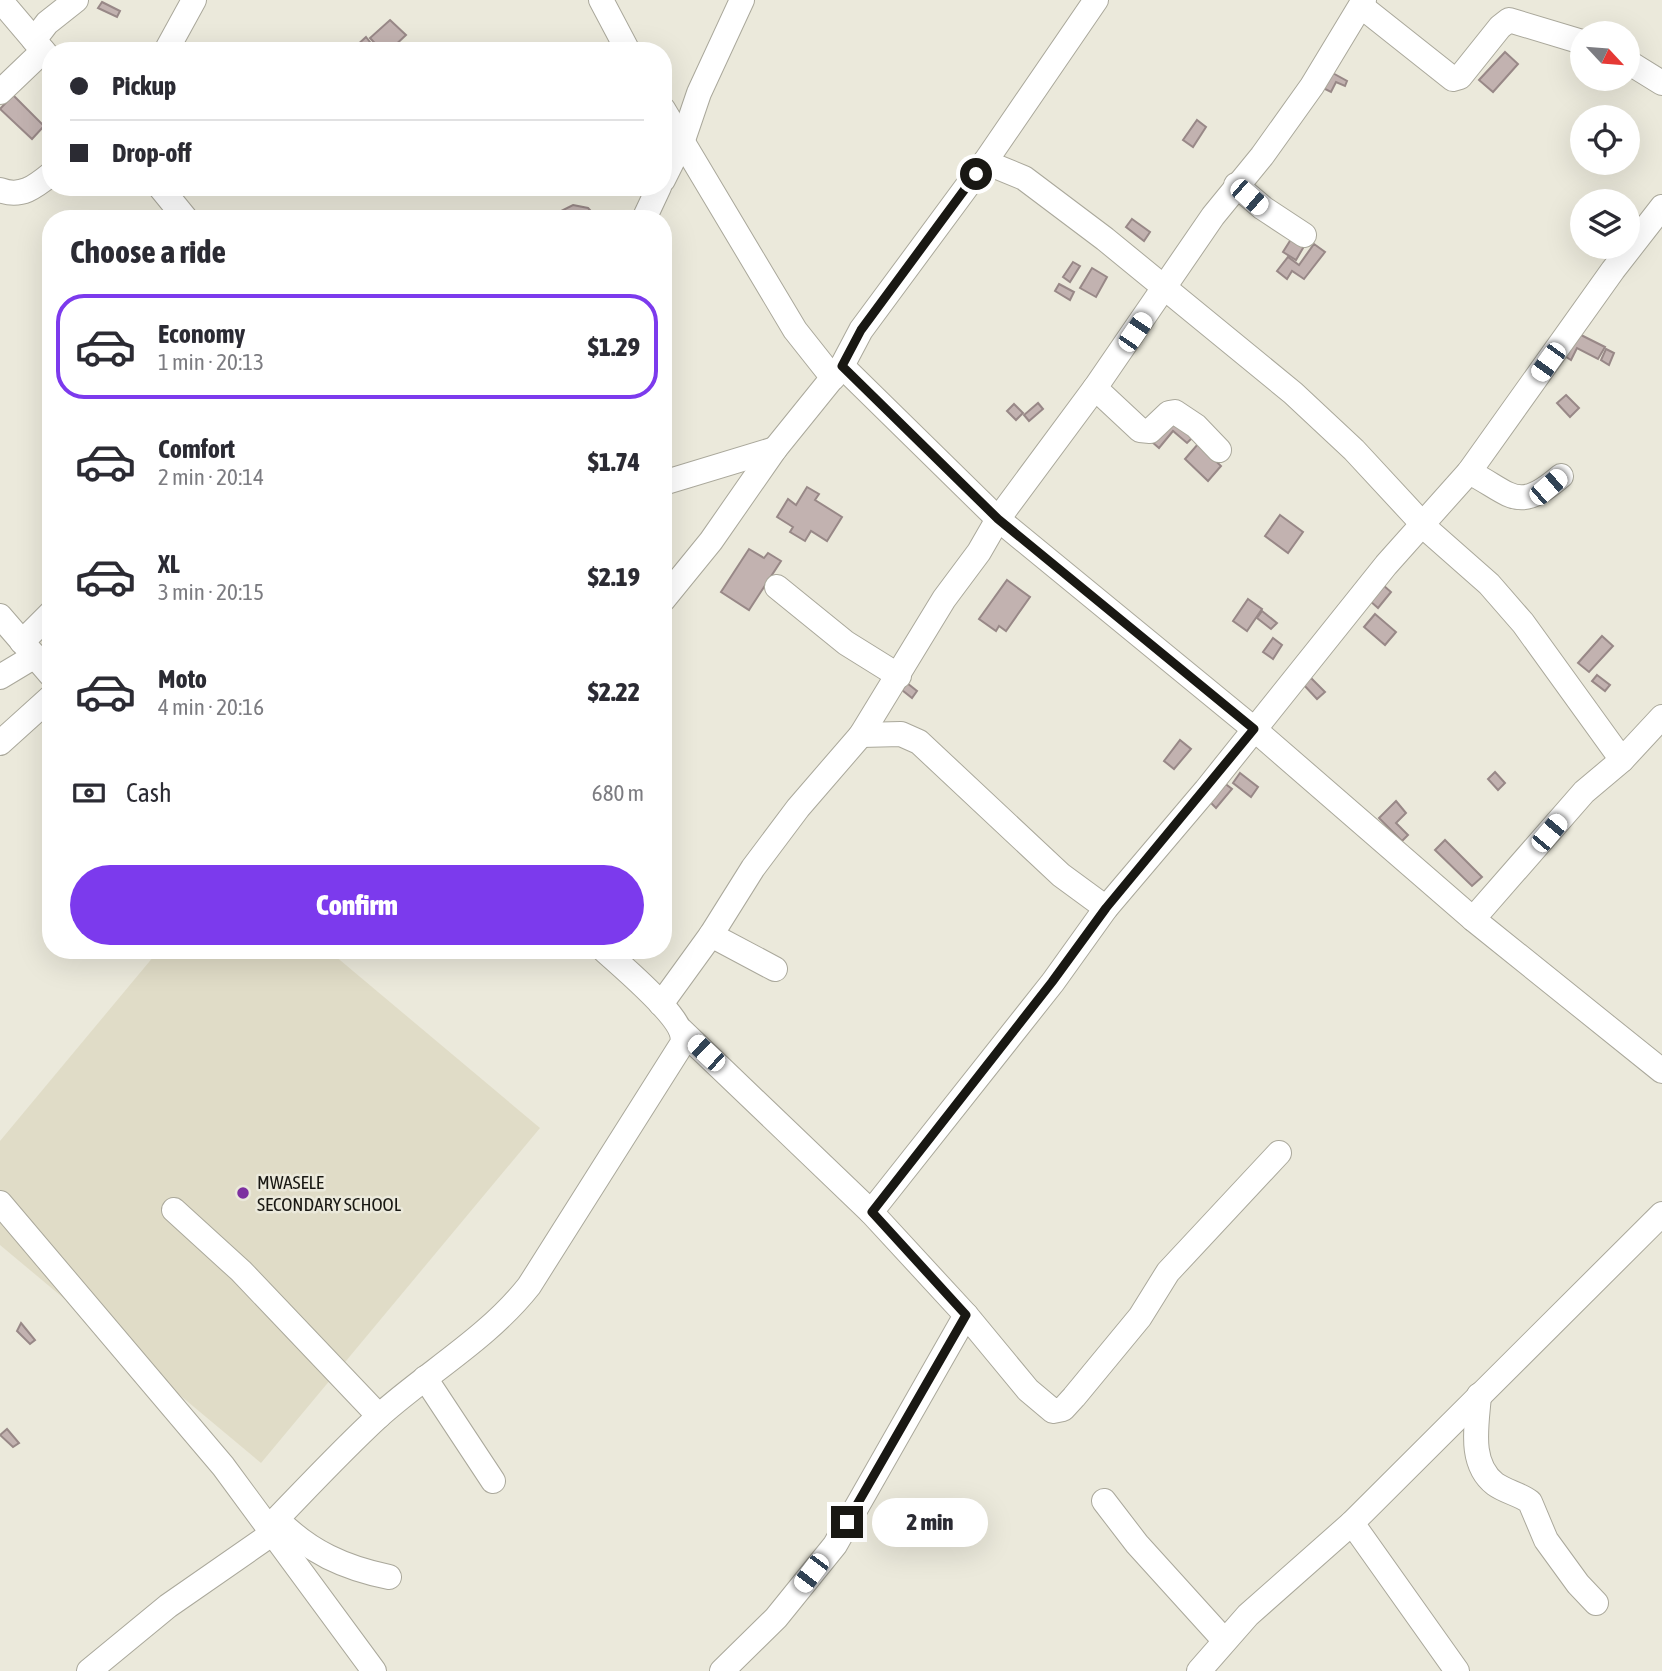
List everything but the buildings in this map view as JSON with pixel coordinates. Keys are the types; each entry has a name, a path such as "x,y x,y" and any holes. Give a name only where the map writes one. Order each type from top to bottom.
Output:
{"street":[{"path":"0,0 42,49"},
{"path":"44,42 47,23 76,0"},
{"path":"171,42 194,0"},
{"path":"601,0 623,42"},
{"path":"672,162 683,140 699,93 742,0"},
{"path":"672,589 711,541 775,449 837,372 861,330 985,162 1096,0"},
{"path":"661,1004 711,935 753,868 798,808 861,735 944,599 979,552 998,519 1095,388 1236,185 1262,156 1312,86 1363,3 1423,57 1455,79 1461,77 1500,27 1509,20 1570,38"},
{"path":"0,92 42,51"},
{"path":"1640,69 1662,83"},
{"path":"672,123 795,330 837,372 998,519 1254,729 1472,919 1662,1071"},
{"path":"985,162 1024,178 1165,287 1293,393 1354,450 1423,524 1489,584 1523,623 1622,760"},
{"path":"0,190 20,194 42,180"},
{"path":"1236,185 1263,208 1304,234"},
{"path":"167,196 179,210"},
{"path":"872,1212 1052,982 1106,908 1386,565 1469,472 1662,207"},
{"path":"1095,388 1140,430 1150,431 1169,413 1175,412 1196,426 1219,450"},
{"path":"672,480 775,449"},
{"path":"1469,472 1503,494 1517,498 1540,492 1561,475"},
{"path":"777,587 846,643 899,676"},
{"path":"0,616 36,658"},
{"path":"0,677 36,658 42,640"},
{"path":"0,743 42,705"},
{"path":"1472,919 1584,792 1622,760 1662,717"},
{"path":"861,735 901,734 919,742 963,787 1061,875 1106,908"},
{"path":"711,935 775,969"},
{"path":"614,959 661,1004 681,1030 872,1212 966,1315 1028,1390 1053,1410 1063,1409 1140,1317 1168,1272 1279,1153"},
{"path":"89,1671 167,1606 273,1526 379,1416 486,1332 529,1286 682,1044 684,1038 681,1030"},
{"path":"0,1203 273,1526 374,1671"},
{"path":"174,1210 241,1271 379,1416"},
{"path":"1199,1671 1248,1615 1352,1523 1662,1214"},
{"path":"722,1671 776,1618 835,1545 966,1315"},
{"path":"425,1378 493,1481"},
{"path":"1479,1395 1476,1446 1481,1466 1497,1485 1530,1502 1546,1540 1578,1584 1596,1603"},
{"path":"1104,1501 1146,1555 1224,1640"},
{"path":"1352,1523 1457,1671"},
{"path":"273,1526 340,1564 389,1577"}],"shaded area":[{"name":"MWASELE SECONDARY SCHOOL","path":"152,959 339,959 540,1128 261,1463 0,1245 0,1141"}],"place":[{"name":"MWASELE SECONDARY SCHOOL","path":"243,1193"}],"route":[{"path":"847,1522 966,1315 872,1212 1052,982 1106,908 1254,729 998,519 842,366 861,330 976,174"}]}
